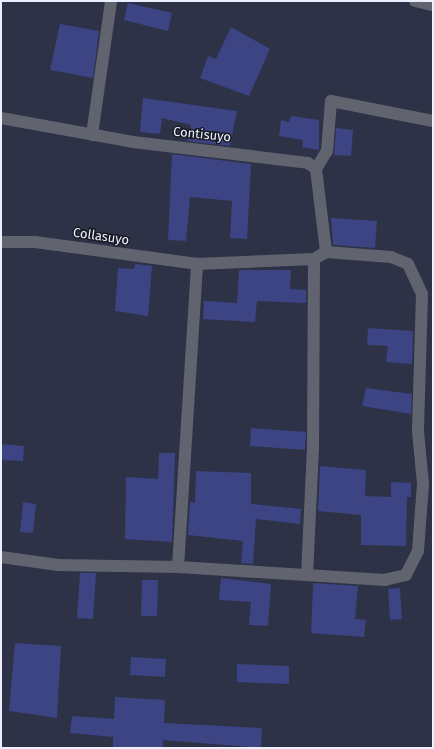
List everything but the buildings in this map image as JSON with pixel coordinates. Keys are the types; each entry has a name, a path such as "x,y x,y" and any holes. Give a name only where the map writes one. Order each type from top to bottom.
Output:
{"street":[{"path":"92,135 111,1"},
{"path":"415,1 433,5"},
{"path":"326,252 316,169 327,151 331,101 433,121"},
{"name":"Contisuyo","path":"1,118 92,135 302,160 316,169"},
{"name":"Collasuyo","path":"1,242 35,242 197,264 314,259"},
{"path":"1,557 58,565 178,567 385,580 406,575 418,552 423,484 418,431 422,294 408,264 391,256 326,252 314,259 313,450 307,575"},
{"path":"178,567 197,264"}]}
